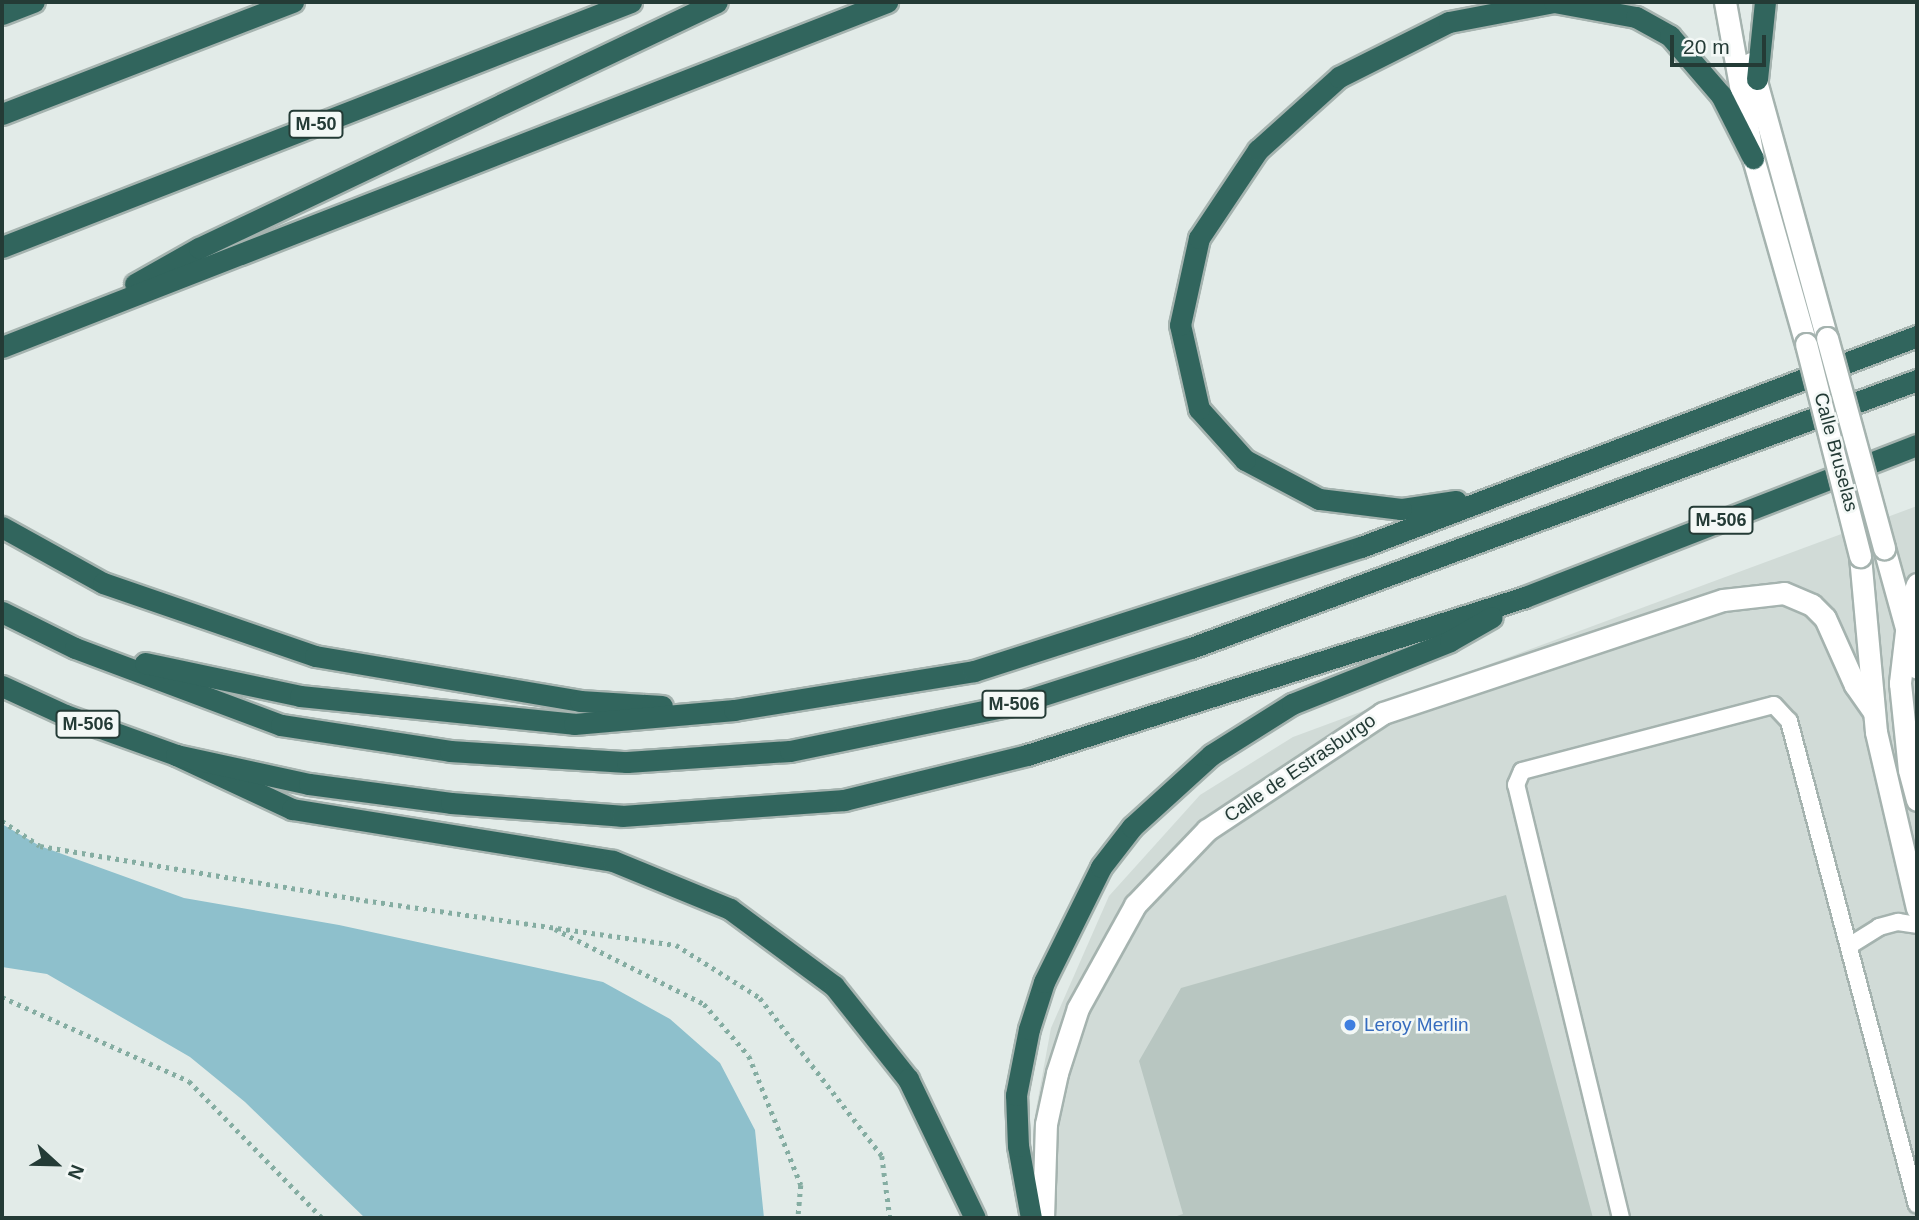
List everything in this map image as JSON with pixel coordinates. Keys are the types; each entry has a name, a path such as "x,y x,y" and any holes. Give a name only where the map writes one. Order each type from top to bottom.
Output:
{"highway":[{"path":"2,14 34,2"},
{"path":"2,114 293,2"},
{"name":"M-50","path":"2,247 631,2"},
{"path":"76,319 199,248 717,2"},
{"path":"6,345 887,2"},
{"path":"1496,495 1401,509 1320,499 1245,460 1199,409 1180,325 1199,238 1258,150 1339,76 1449,22 1554,2 1636,17 1670,36 1721,95 1753,158"},
{"path":"1757,79 1765,2"},
{"path":"75,648 300,696 574,724 734,710 974,671 1362,547 1917,336"},
{"name":"M-506","path":"2,612 75,648 281,724 450,751 627,762 790,751 1012,705 1191,648 1917,380"},
{"name":"M-506","path":"2,686 65,715 176,755 309,783 426,800 622,816 844,800 1027,755 1525,597 1917,445"},
{"path":"2,527 103,583 315,656 580,701 734,710"},
{"path":"1031,1218 1018,1146 1016,1095 1029,1029 1044,982 1072,920 1101,867 1132,827 1211,755 1292,704 1451,641 1525,597"},
{"path":"176,755 292,808 613,862 730,909 834,986 908,1079 975,1218"}],"street":[{"name":"Calle Bruselas","path":"1727,2 1757,79 1917,668"},
{"name":"Calle Bruselas","path":"1727,2 1753,158 1806,344 1860,556 1874,712 1917,908"},
{"path":"1906,630 1917,584"},
{"name":"Calle de Estrasburgo","path":"1043,1218 1046,1124 1057,1073 1078,1008 1135,905 1207,830 1382,713 1723,600 1784,593 1812,605 1825,618 1855,685 1874,712"},
{"name":"Calle Bruselas","path":"1906,630 1900,704 1917,800"}],"lane":[{"path":"1621,1218 1516,785 1522,771 1774,705 1789,721 1917,1204"},
{"path":"1849,946 1880,927 1898,922 1917,925"}],"path":[{"path":"2,821 40,846 551,928 676,945 760,998 882,1156 890,1218"},
{"path":"551,928 704,1004 749,1056 802,1185 798,1218"},
{"path":"2,997 190,1081 322,1218"}],"shaded area":[{"path":"1917,506 1917,1218 1050,1218 1035,1115 1051,1028 1109,896 1200,795 1293,737"}],"water":[{"path":"2,824 40,846 184,898 339,925 603,982 670,1019 720,1063 755,1130 764,1218 365,1218 245,1102 190,1057 47,974 2,967"}],"building":[{"name":"Leroy Merlin","path":"1506,895 1593,1218 1171,1218 1183,1214 1139,1061 1181,988"}],"place":[{"name":"Leroy Merlin","path":"1350,1025"}]}
